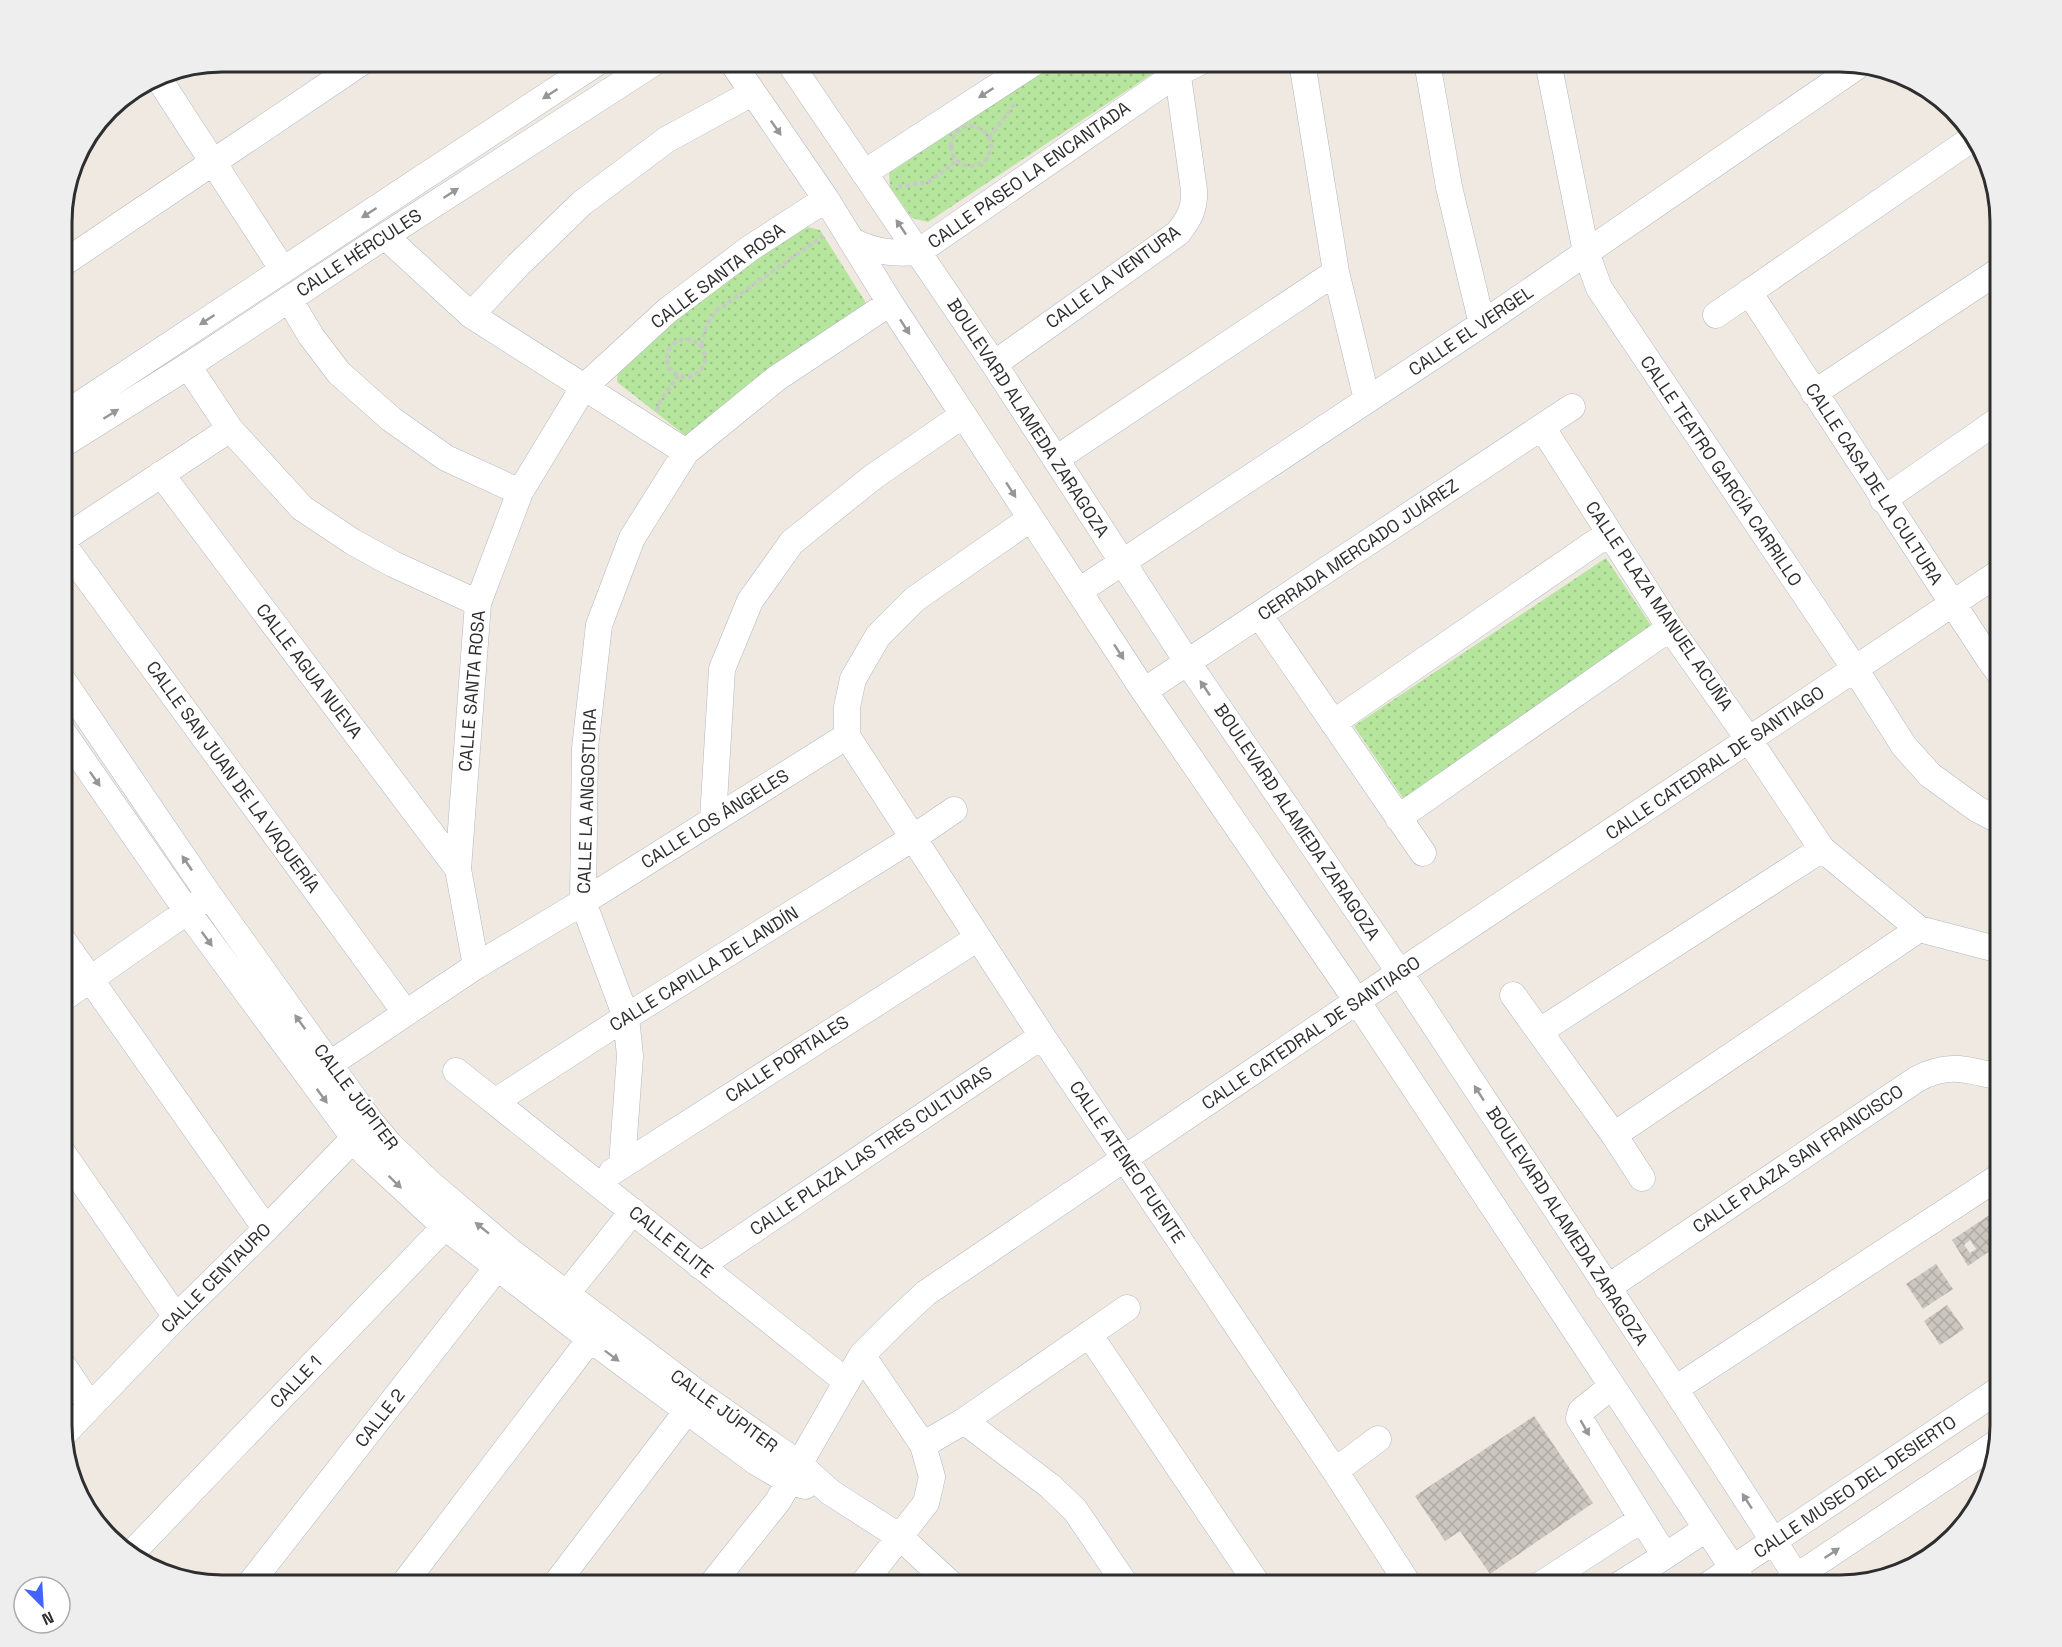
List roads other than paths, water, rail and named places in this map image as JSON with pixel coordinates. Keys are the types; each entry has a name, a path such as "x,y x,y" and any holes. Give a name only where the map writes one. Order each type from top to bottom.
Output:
{"street":[{"path":"72,257 347,72"},
{"name":"CALLE HÉRCULES","path":"72,409 283,270 575,72"},
{"name":"CALLE HÉRCULES","path":"72,439 188,366 639,72"},
{"path":"738,72 826,199 963,416 1144,691 1357,1001 1738,1575"},
{"name":"BOULEVARD ALAMEDA ZARAGOZA","path":"804,72 868,180 994,364 1188,663 1400,972 1675,1389 1773,1542 1790,1575"},
{"path":"868,180 1021,72"},
{"name":"CALLE PASEO LA ENCANTADA","path":"846,231 864,247 881,252 899,254 918,252 1175,72"},
{"name":"CALLE LA VENTURA","path":"994,364 1178,233 1190,218 1195,204 1186,72"},
{"path":"1304,72 1336,272 1367,400"},
{"path":"1429,72 1449,187 1482,324"},
{"name":"CALLE TEATRO GARCÍA CARRILLO","path":"1550,72 1586,252 1599,288 1916,762 1977,809 1990,816"},
{"name":"CALLE EL VERGEL","path":"1079,591 1482,324 1849,72"},
{"path":"163,84 283,270"},
{"path":"471,315 518,265 582,203 666,140 752,93"},
{"path":"1716,315 1967,143"},
{"name":"CALLE SANTA ROSA","path":"476,966 458,869 478,603 520,492 583,388 668,310 749,249 826,199"},
{"path":"385,236 471,315 687,452"},
{"path":"1056,459 1336,272"},
{"path":"1814,393 1990,277"},
{"name":"CALLE CASA DE LA CULTURA","path":"1749,292 1883,500 1990,658"},
{"path":"289,299 311,336 339,373 391,418 446,458 520,492"},
{"name":"CALLE LA ANGOSTURA","path":"622,1164 630,1056 626,1017 583,902 585,748 599,625 632,538 687,452 777,378 890,303"},
{"path":"188,366 230,429 303,508 353,542 478,603"},
{"name":"CERRADA MERCADO JUÁREZ","path":"1144,691 1260,616 1572,406"},
{"path":"713,819 722,669 750,601 792,542 873,477 963,416"},
{"name":"CALLE PLAZA MANUEL ACUÑA","path":"1542,427 1670,628 1822,849 1919,929 1990,947"},
{"path":"1883,500 1990,427"},
{"path":"72,534 230,429"},
{"name":"CALLE AGUA NUEVA","path":"161,474 458,869"},
{"path":"847,736 847,707 853,679 878,636 915,599 1030,519"},
{"path":"1333,723 1609,532"},
{"name":"CALLE SAN JUAN DE LA VAQUERÍA","path":"72,555 405,1012"},
{"name":"CALLE CATEDRAL DE SANTIAGO","path":"720,1575 778,1501 862,1355 926,1293 1400,972 1990,579"},
{"path":"1260,616 1423,853"},
{"path":"1398,818 1670,628"},
{"name":"CALLE JÚPITER","path":"72,694 209,895 330,1064 362,1130"},
{"name":"CALLE LOS ÁNGELES","path":"330,1064 476,966 583,902 847,736"},
{"name":"CALLE ATENEO FUENTE","path":"847,736 1042,1036 1335,1471 1402,1575"},
{"name":"CALLE JÚPITER","path":"72,745 187,911 362,1130 390,1145 453,1218 504,1260 693,1403 794,1473 830,1492 900,1537 940,1575"},
{"name":"CALLE CAPILLA DE LANDÍN","path":"496,1101 954,810"},
{"path":"1540,1031 1822,849"},
{"path":"72,992 209,895"},
{"path":"1614,1135 1919,929"},
{"name":"CALLE PORTALES","path":"598,1183 622,1164 978,938"},
{"path":"72,953 266,1229"},
{"path":"1513,995 1614,1135 1642,1178"},
{"name":"CALLE PLAZA LAS TRES CULTURAS","path":"700,1266 1042,1036"},
{"name":"CALLE PLAZA SAN FRANCISCO","path":"1607,1288 1917,1079 1933,1071 1947,1068 1990,1075"},
{"name":"CALLE ELITE","path":"456,1071 847,1382"},
{"name":"CALLE CENTAURO","path":"72,1425 362,1130"},
{"path":"72,1166 176,1317"},
{"path":"1675,1389 1990,1183"},
{"path":"560,1302 633,1211"},
{"name":"CALLE 1","path":"137,1548 453,1218"},
{"name":"CALLE 2","path":"258,1575 504,1260"},
{"path":"923,1445 964,1421 1127,1308"},
{"path":"411,1575 597,1330"},
{"path":"1089,1334 1251,1575"},
{"path":"862,1355 923,1445 932,1477 926,1503 871,1575"},
{"path":"72,1379 90,1405"},
{"path":"1612,1386 1581,1411 1579,1418 1665,1556"},
{"name":"CALLE MUSEO DEL DESIERTO","path":"1741,1575 1773,1542 1990,1396"},
{"path":"563,1575 693,1403"},
{"path":"964,1421 1050,1486 1075,1510 1119,1575"},
{"path":"1335,1471 1378,1439"},
{"path":"1806,1575 1988,1449"},
{"path":"1557,1575 1642,1519"},
{"path":"1636,1575 1706,1529"}]}
